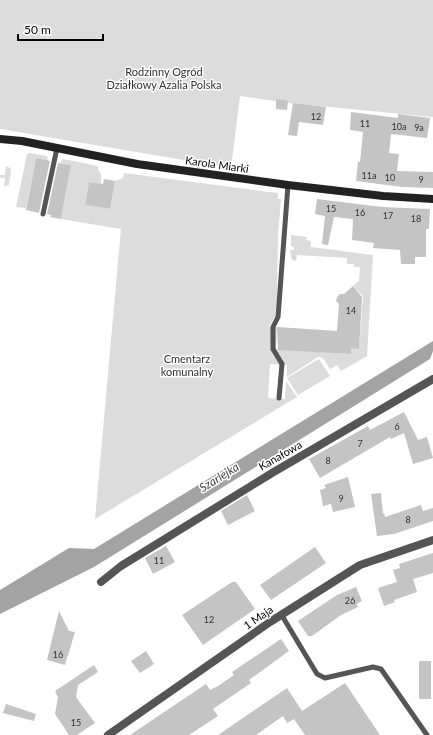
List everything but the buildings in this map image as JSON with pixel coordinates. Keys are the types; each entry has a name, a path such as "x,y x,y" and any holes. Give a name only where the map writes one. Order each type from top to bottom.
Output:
{"street":[{"name":"Karola Miarki","path":"0,139 10,139 137,164 288,185 383,196 433,199"},
{"name":"Kanałowa","path":"101,582 121,566 272,473 433,380"},
{"name":"1 Maja","path":"108,735 282,614 360,565 433,540"}],"lane":[{"path":"43,214 56,148"},
{"path":"279,398 282,364 274,352 273,346 274,327 278,317 288,185"},
{"path":"282,614 317,674 325,678 373,667 381,669 427,735"}],"green space":[{"name":"Rodzinny Ogród Działkowy Azalia Polska","path":"0,0 433,0 433,117 289,103 240,96 231,168 0,129"},
{"path":"27,154 47,156 48,161 36,158 26,208 16,207"},
{"name":"Cmentarz komunalny","path":"63,159 98,166 98,170 101,173 101,184 89,182 85,205 110,209 115,181 123,178 124,173 278,193 278,199 281,199 278,236 277,295 275,316 269,327 277,327 276,349 350,354 351,348 359,348 363,296 353,286 359,281 360,267 354,267 354,264 347,264 347,258 297,255 296,261 292,260 290,250 294,250 294,247 291,246 291,235 307,237 306,240 311,241 311,247 373,255 367,356 341,371 337,365 330,369 323,358 318,357 287,377 287,365 270,364 268,398 285,399 286,381 297,397 95,519 121,229 61,219 71,165 60,163"},
{"path":"6,166 11,170 9,185 4,187 5,178 0,178 0,175 5,175"},
{"path":"319,359 330,376 298,395 287,378"}],"water":[{"name":"Szarlejka","path":"433,341 433,351 430,359 94,567 0,614 0,590 69,548 94,549"}]}
